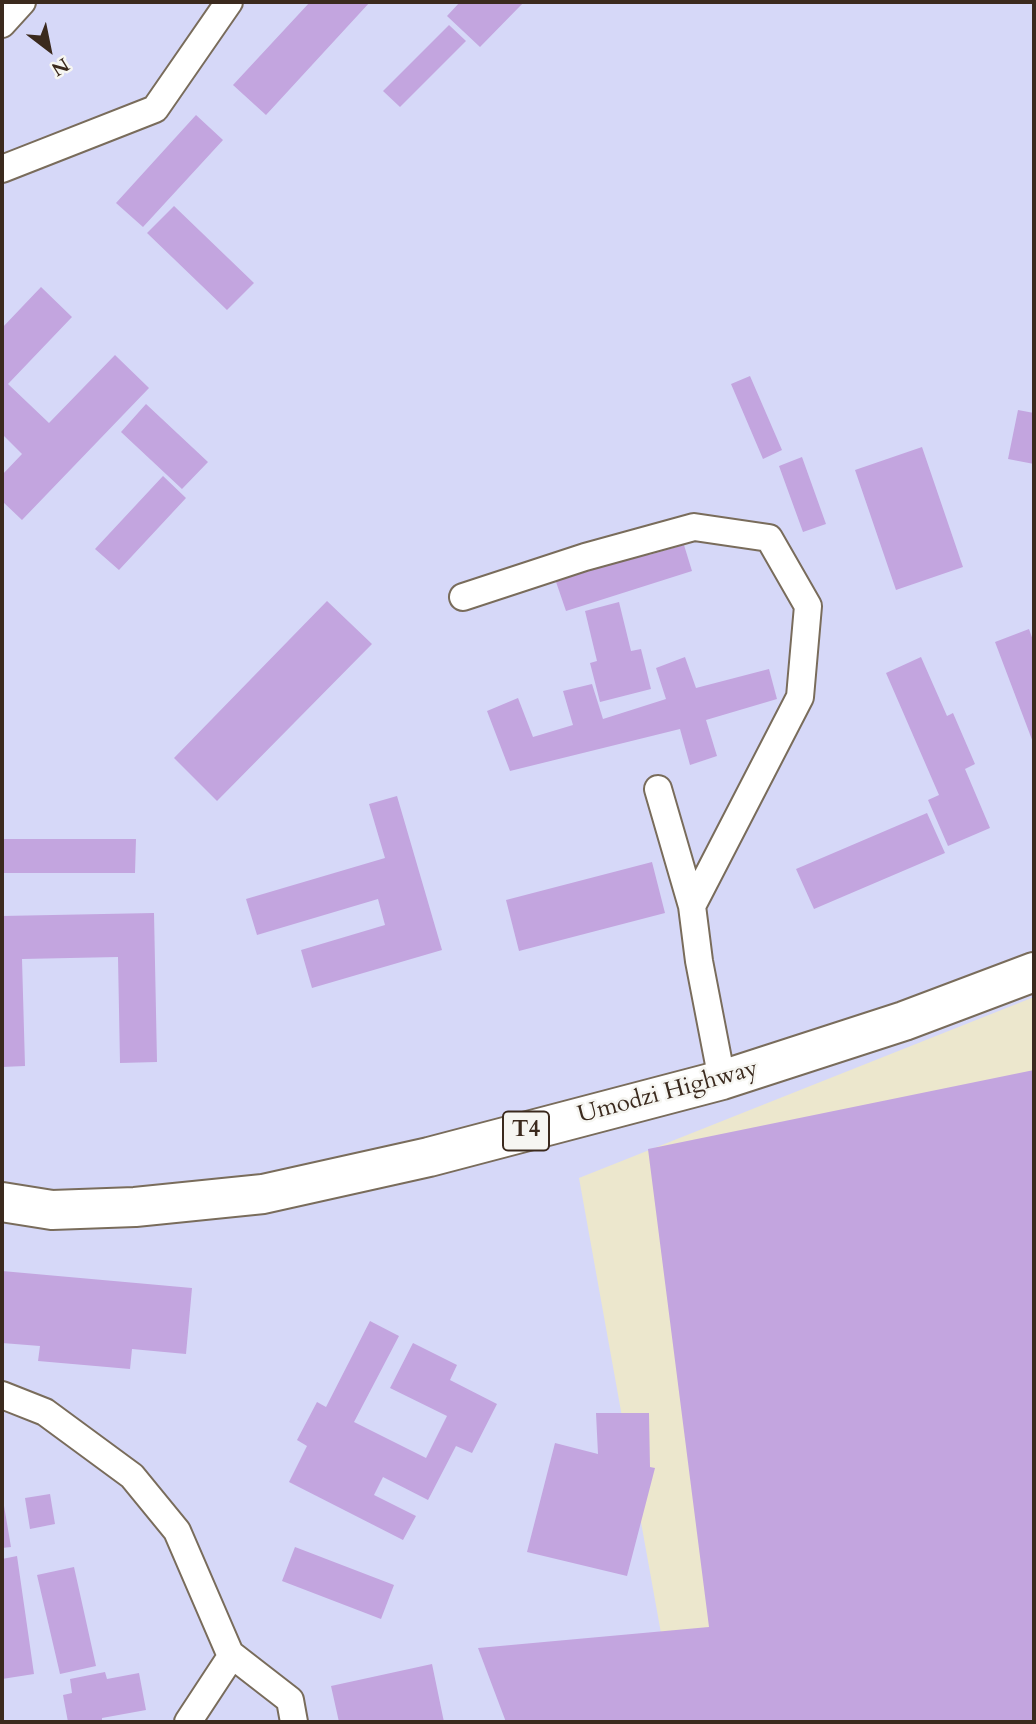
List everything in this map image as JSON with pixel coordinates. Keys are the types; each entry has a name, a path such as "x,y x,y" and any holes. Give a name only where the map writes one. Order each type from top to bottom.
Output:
{"highway":[{"name":"Umodzi Highway","path":"2,1202 52,1210 135,1207 263,1194 429,1157 722,1080 904,1021 1034,972"}],"street":[{"path":"2,24 22,2"},
{"path":"2,169 155,109 229,2"},
{"path":"463,597 585,557 694,527 769,538 808,606 800,697 692,906"},
{"path":"658,789 692,906 699,961 722,1080"},
{"path":"2,1395 45,1412 132,1476 177,1531 231,1656 290,1700 295,1722"},
{"path":"188,1722 231,1656"}],"shaded area":[{"path":"2,2 1034,2 1034,997 579,1178 677,1722 2,1722"}],"building":[{"path":"310,2 370,2 266,115 233,85"},
{"path":"460,2 524,2 480,47 447,16"},
{"path":"449,25 466,41 400,107 383,91"},
{"path":"196,115 223,140 143,227 116,203"},
{"path":"174,206 254,283 227,310 147,233"},
{"path":"41,287 72,317 8,384 49,423 115,355 149,388 22,520 2,501 2,475 22,454 2,434 2,328"},
{"path":"750,376 782,450 763,459 731,384"},
{"path":"146,404 208,462 182,489 121,432"},
{"path":"1018,410 1034,413 1034,464 1008,459"},
{"path":"922,447 963,567 896,590 855,470"},
{"path":"802,457 826,524 803,532 779,466"},
{"path":"163,476 186,498 119,570 95,549"},
{"path":"684,545 692,571 566,611 554,576 646,547 649,555"},
{"path":"327,601 372,644 217,801 174,758"},
{"path":"619,602 631,651 641,649 651,689 600,702 590,663 597,661 585,611"},
{"path":"1029,629 1034,643 1034,745 995,642"},
{"path":"685,657 696,688 769,669 777,699 706,720 717,756 690,765 680,729 510,771 487,711 518,698 533,737 573,725 563,691 592,684 603,719 666,699 656,668"},
{"path":"921,657 947,716 953,713 975,764 965,769 990,828 948,846 928,800 939,795 886,673"},
{"path":"397,796 442,950 312,988 301,950 385,925 378,899 257,935 246,899 385,858 369,804"},
{"path":"927,813 945,853 814,909 796,869"},
{"path":"2,839 136,839 135,873 2,873"},
{"path":"652,862 665,913 519,951 506,900"},
{"path":"154,913 157,1062 120,1063 118,957 22,959 25,1066 2,1067 2,916"},
{"path":"1034,1070 1034,1722 506,1722 478,1648 709,1627 648,1149"},
{"path":"2,1271 192,1288 186,1354 132,1349 130,1369 38,1361 40,1346 2,1343"},
{"path":"370,1321 399,1336 354,1422 426,1458 447,1416 390,1388 413,1343 457,1365 450,1380 497,1404 472,1453 456,1446 428,1500 383,1477 374,1495 416,1516 403,1540 289,1482 307,1446 297,1440 317,1402 326,1407"},
{"path":"596,1413 649,1413 650,1467 655,1468 627,1576 527,1552 555,1443 598,1454"},
{"path":"2,1494 11,1547 2,1548"},
{"path":"50,1494 55,1524 30,1529 25,1498"},
{"path":"295,1547 394,1585 381,1619 282,1581"},
{"path":"17,1556 34,1674 2,1679 2,1559"},
{"path":"74,1567 96,1666 60,1674 37,1575"},
{"path":"432,1664 444,1722 339,1722 331,1686"},
{"path":"105,1672 107,1679 139,1673 146,1710 102,1718 102,1722 68,1722 63,1695 72,1693 70,1679"}]}
